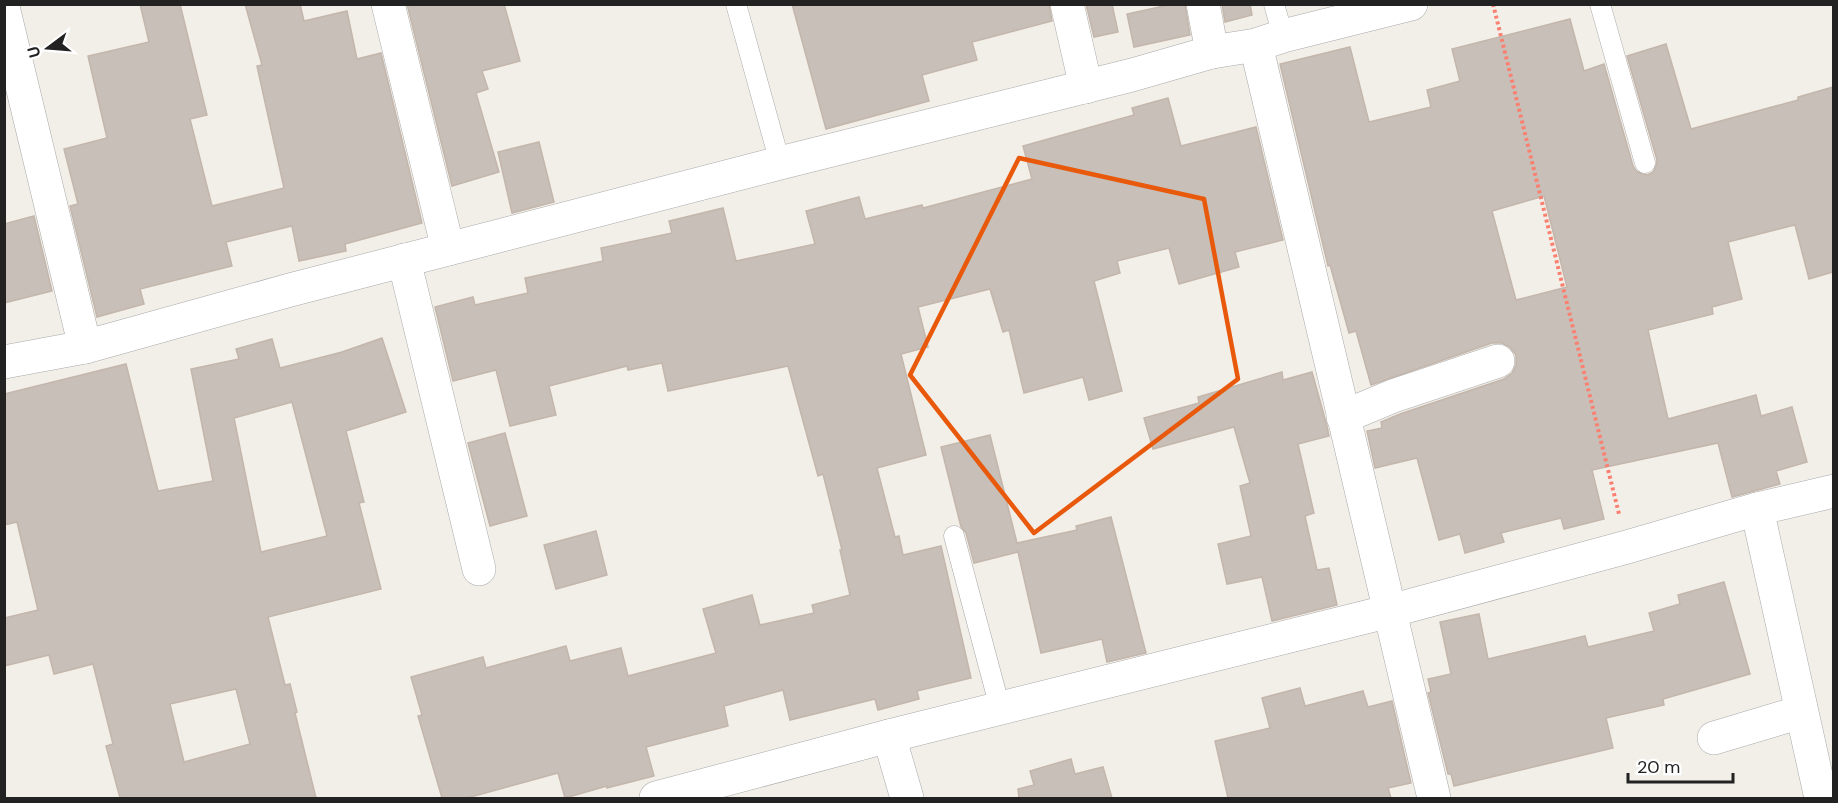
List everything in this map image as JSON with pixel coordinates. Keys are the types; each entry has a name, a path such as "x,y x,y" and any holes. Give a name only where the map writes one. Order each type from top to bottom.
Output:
{"street":[{"path":"388,4 448,249"},
{"path":"1067,4 1086,87"},
{"path":"1203,4 1212,52"},
{"path":"4,363 85,347 404,260 1086,87 1212,52 1269,41 1412,4"},
{"path":"4,10 85,347"},
{"path":"1269,41 1342,417 1434,798"},
{"path":"404,260 479,569"},
{"path":"1342,417 1393,396 1498,361"},
{"path":"656,798 889,736 1390,611 1627,547 1757,509 1833,491"},
{"path":"1757,509 1821,798"},
{"path":"1714,738 1801,712"},
{"path":"889,736 907,798"}],"lane":[{"path":"736,4 780,163"},
{"path":"1269,41 1274,4"},
{"path":"1600,4 1645,163"},
{"path":"954,536 1000,708"}],"path":[{"path":"1493,4 1627,547"}],"highlighted area":[{"path":"1019,158 1204,199 1238,379 1034,533 910,375"}],"building":[{"path":"140,4 180,4 207,115 190,119 212,206 284,188 257,66 262,65 245,4 300,4 304,21 347,11 357,59 381,53 422,223 345,244 346,251 299,261 292,226 226,242 232,266 140,289 144,304 97,317 70,206 78,204 64,149 107,138 88,56 149,42"},
{"path":"407,4 504,4 520,61 482,71 488,89 476,93 499,172 452,186"},
{"path":"792,4 1049,4 1052,21 972,42 977,60 922,75 929,101 826,129"},
{"path":"1086,4 1112,4 1118,32 1094,37"},
{"path":"1173,4 1185,4 1190,35 1134,47 1127,14"},
{"path":"1222,4 1250,4 1252,15 1225,22"},
{"path":"1570,19 1584,71 1604,64 1633,166 1636,171 1648,175 1653,172 1657,160 1627,56 1666,44 1691,129 1798,100 1798,97 1833,87 1833,272 1809,279 1795,225 1728,242 1742,299 1712,307 1713,314 1648,330 1668,419 1756,395 1761,416 1792,407 1807,462 1776,471 1780,484 1732,497 1718,443 1592,470 1604,519 1564,529 1561,518 1501,533 1504,542 1465,553 1460,534 1439,540 1417,458 1375,468 1367,431 1382,428 1381,422 1400,414 1504,379 1512,373 1516,365 1516,355 1510,347 1502,343 1492,343 1371,385 1356,331 1349,333 1330,265 1328,266 1280,64 1350,47 1369,122 1431,107 1427,90 1460,81 1452,49","holes":["1544,196 1567,287 1516,300 1492,211"]},
{"path":"1168,98 1181,146 1256,127 1283,240 1235,252 1239,267 1179,284 1169,248 1117,261 1120,273 1094,281 1122,391 1089,400 1083,377 1024,393 1009,330 1003,332 990,289 918,307 928,347 901,354 926,455 877,468 895,537 899,536 903,555 941,546 971,678 917,691 919,699 878,710 875,699 790,720 783,690 724,706 728,726 646,747 654,776 565,798 558,773 467,798 442,798 418,716 422,715 411,677 483,657 486,668 566,646 570,661 621,648 628,676 716,653 703,609 752,595 760,625 814,613 812,605 850,595 840,550 842,550 823,474 818,476 788,366 668,391 662,363 628,370 627,366 549,386 556,415 510,426 496,370 453,381 435,307 473,297 475,305 528,293 525,278 603,261 601,248 672,233 669,221 723,208 736,261 815,244 806,211 859,197 865,219 922,205 923,208 1032,179 1023,146 1134,115 1132,108"},
{"path":"539,142 554,202 512,213 498,152"},
{"path":"34,216 52,291 4,303 4,224"},
{"path":"382,338 406,412 346,431 364,502 359,503 381,589 268,617 285,685 290,684 316,798 120,798 106,746 113,744 93,664 54,674 49,655 4,666 4,618 38,610 17,522 4,525 4,394 126,364 158,491 213,481 191,369 239,359 236,349 272,339 280,368 342,352","holes":["292,402 327,536 261,552 234,418","236,689 250,744 184,762 170,704"]},
{"path":"1282,372 1283,380 1312,372 1327,426 1329,436 1298,444 1314,513 1305,516 1317,570 1329,568 1337,605 1272,621 1262,577 1227,584 1218,544 1251,536 1240,486 1250,483 1234,427 1153,449 1144,418 1199,403 1198,397"},
{"path":"505,433 527,516 490,526 468,443"},
{"path":"990,435 1017,543 1077,530 1076,526 1111,517 1146,653 1107,662 1102,639 1041,653 1018,552 974,563 966,533 961,527 941,447"},
{"path":"596,531 607,575 556,589 544,545"},
{"path":"1724,582 1750,674 1663,699 1664,705 1606,718 1613,748 1454,786 1451,774 1448,774 1428,693 1431,692 1428,679 1451,674 1440,622 1479,614 1488,659 1585,636 1588,647 1654,631 1649,613 1680,604 1678,595"},
{"path":"1300,688 1305,706 1363,691 1368,707 1392,701 1411,783 1388,788 1391,798 1228,798 1215,741 1270,728 1262,698"},
{"path":"1071,759 1075,774 1103,767 1112,798 1019,798 1018,789 1034,785 1030,771"}]}
